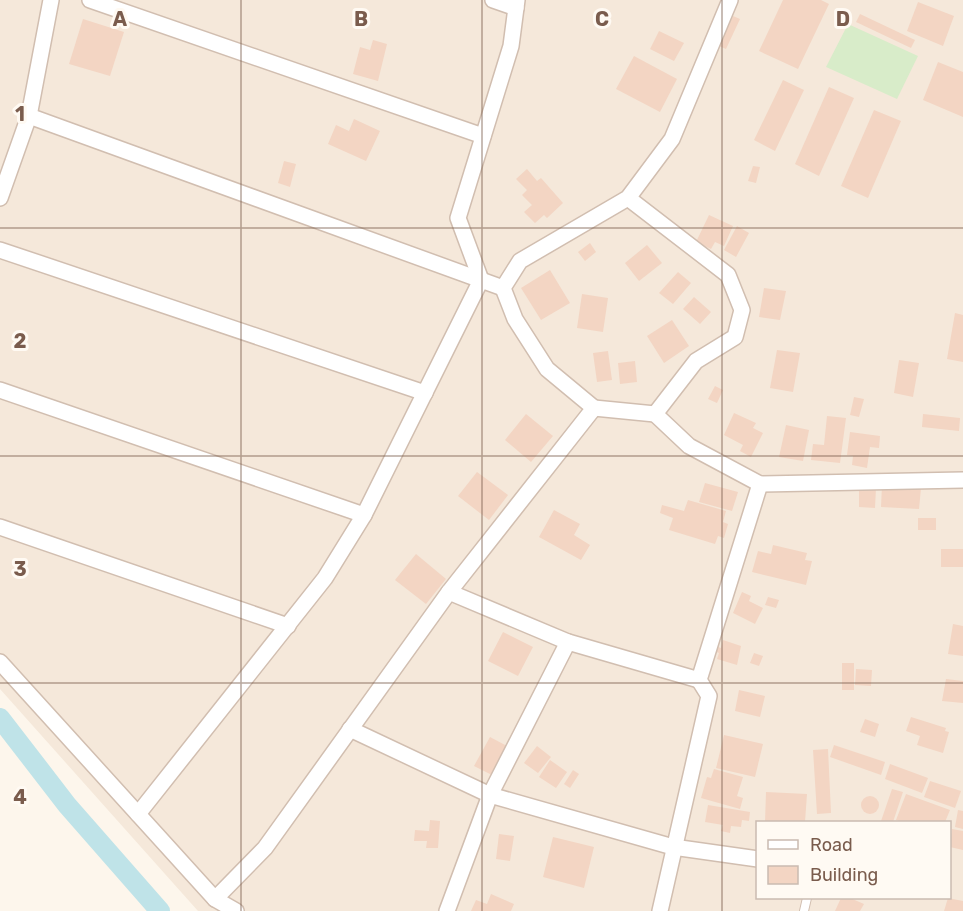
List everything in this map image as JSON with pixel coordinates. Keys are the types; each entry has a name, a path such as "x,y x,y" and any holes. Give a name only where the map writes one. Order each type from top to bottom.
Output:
{"street":[{"path":"0,198 29,116 51,0"},
{"path":"90,0 483,136"},
{"path":"138,814 325,578 364,515 481,280 458,218 511,46 517,4 493,0"},
{"path":"503,288 520,261 628,198 672,139 730,0"},
{"path":"29,116 503,288 515,319 547,369 594,408 656,414 689,446 760,484 963,480"},
{"path":"628,198 728,275 742,310 735,337 696,361 656,414"},
{"path":"0,250 425,393"},
{"path":"0,390 364,515"},
{"path":"216,905 265,848 449,592 594,408"},
{"path":"699,681 760,484"},
{"path":"0,528 288,626"},
{"path":"449,592 568,642 699,681 709,696 660,911"},
{"path":"447,911 490,795 568,642"},
{"path":"0,662 138,814 216,905 236,911"},
{"path":"350,729 490,795 673,847 756,859"}],"shaded area":[{"path":"0,0 963,0 963,911 198,911 0,689"}],"green space":[{"path":"848,24 918,56 897,99 826,67"}],"building":[{"path":"783,0 821,0 829,4 798,69 759,51"},
{"path":"918,2 954,16 943,46 907,31"},
{"path":"860,14 915,40 911,48 856,22"},
{"path":"733,16 740,19 726,49 719,46"},
{"path":"83,19 124,32 110,76 69,64"},
{"path":"659,31 684,43 674,61 650,49"},
{"path":"373,40 387,44 378,81 353,74 360,47 370,50"},
{"path":"634,56 677,79 660,112 616,89"},
{"path":"938,62 963,72 963,117 923,100"},
{"path":"783,80 804,90 775,151 754,140"},
{"path":"829,87 854,98 819,176 795,164"},
{"path":"874,110 901,121 868,198 841,186"},
{"path":"354,119 380,131 366,161 328,144 336,125 349,131"},
{"path":"284,161 296,164 290,187 278,183"},
{"path":"753,166 760,167 756,183 748,181"},
{"path":"527,169 537,181 541,178 563,203 547,218 544,215 535,223 524,212 532,205 522,195 527,190 516,179"},
{"path":"709,215 733,226 724,246 715,242 711,249 696,242"},
{"path":"737,226 749,233 736,257 724,250"},
{"path":"590,243 596,252 585,261 578,252"},
{"path":"647,245 662,263 639,281 625,263"},
{"path":"550,270 570,303 541,320 521,288"},
{"path":"678,272 691,283 673,304 659,293"},
{"path":"764,288 786,291 780,320 759,317"},
{"path":"582,294 608,298 603,332 577,328"},
{"path":"694,297 711,312 700,324 683,309"},
{"path":"955,313 963,315 963,362 947,359"},
{"path":"672,320 689,346 664,363 647,336"},
{"path":"777,350 800,353 793,392 770,388"},
{"path":"608,351 612,380 597,382 593,353"},
{"path":"899,360 919,363 913,397 894,393"},
{"path":"635,361 637,382 620,384 618,363"},
{"path":"715,386 723,390 717,403 708,399"},
{"path":"854,397 864,399 859,417 850,415"},
{"path":"734,413 756,423 753,428 763,433 751,457 740,451 743,445 724,435"},
{"path":"526,414 553,436 531,462 505,440"},
{"path":"923,414 960,418 959,431 922,427"},
{"path":"827,416 846,418 840,463 811,460 813,444 824,445"},
{"path":"786,425 809,430 803,461 779,457"},
{"path":"850,432 880,436 879,448 870,447 867,468 852,465 853,456 847,455"},
{"path":"477,472 508,495 489,520 458,496"},
{"path":"705,483 738,492 732,511 699,502"},
{"path":"882,485 921,488 919,509 881,507"},
{"path":"859,488 876,488 875,508 859,507"},
{"path":"688,500 726,511 723,522 728,524 724,538 718,536 715,544 669,530 673,518 660,513 662,505 684,511"},
{"path":"554,510 580,524 574,535 590,545 581,560 539,537"},
{"path":"918,518 936,518 936,530 918,530"},
{"path":"773,545 807,553 805,560 812,561 806,585 752,572 758,551 771,554"},
{"path":"941,549 963,549 963,567 941,567"},
{"path":"416,554 446,579 426,604 395,580"},
{"path":"742,592 751,596 749,601 763,608 755,624 733,613"},
{"path":"768,597 779,600 776,608 765,605"},
{"path":"953,624 963,626 963,656 948,654"},
{"path":"503,632 533,647 518,676 488,661"},
{"path":"723,640 741,646 737,665 717,659 719,653 716,652 718,647 721,648"},
{"path":"754,653 763,656 759,666 750,663"},
{"path":"842,663 854,663 854,690 842,690"},
{"path":"856,669 872,670 871,686 855,685"},
{"path":"946,679 963,681 963,703 942,701"},
{"path":"739,690 765,696 760,717 735,711"},
{"path":"911,717 946,728 945,731 949,732 943,753 917,745 920,736 906,731"},
{"path":"865,719 879,724 875,737 860,732"},
{"path":"724,735 763,744 755,777 716,768"},
{"path":"490,737 507,746 492,775 474,766"},
{"path":"834,745 885,762 881,775 830,757"},
{"path":"537,746 551,757 538,773 524,763"},
{"path":"828,749 831,813 817,814 813,750"},
{"path":"550,760 567,772 556,788 539,777"},
{"path":"890,764 928,778 922,793 885,779"},
{"path":"714,769 743,777 737,796 743,798 740,809 701,798 707,777 711,778"},
{"path":"573,770 579,774 570,788 564,784"},
{"path":"930,781 961,791 955,808 924,797"},
{"path":"892,789 903,792 893,821 881,821"},
{"path":"766,792 807,794 805,821 765,821"},
{"path":"906,794 950,810 945,821 896,820"},
{"path":"870,796 876,799 879,805 876,811 870,814 864,811 861,805 864,799"},
{"path":"708,805 750,812 749,821 742,820 741,827 731,826 730,833 721,831 723,825 705,822"},
{"path":"958,810 963,811 963,829 955,827"},
{"path":"430,820 440,821 438,848 426,848 427,841 414,841 415,830 429,831"},
{"path":"952,829 963,831 963,850 951,847"},
{"path":"499,834 514,836 510,861 496,859"},
{"path":"553,837 594,847 584,888 543,877"},
{"path":"491,894 514,904 511,911 471,911 476,900 487,904"},
{"path":"841,899 852,899 864,904 860,911 835,911"},
{"path":"948,899 963,901 963,911 944,911"}],"waterway":[{"path":"0,718 67,805 160,911"}]}
